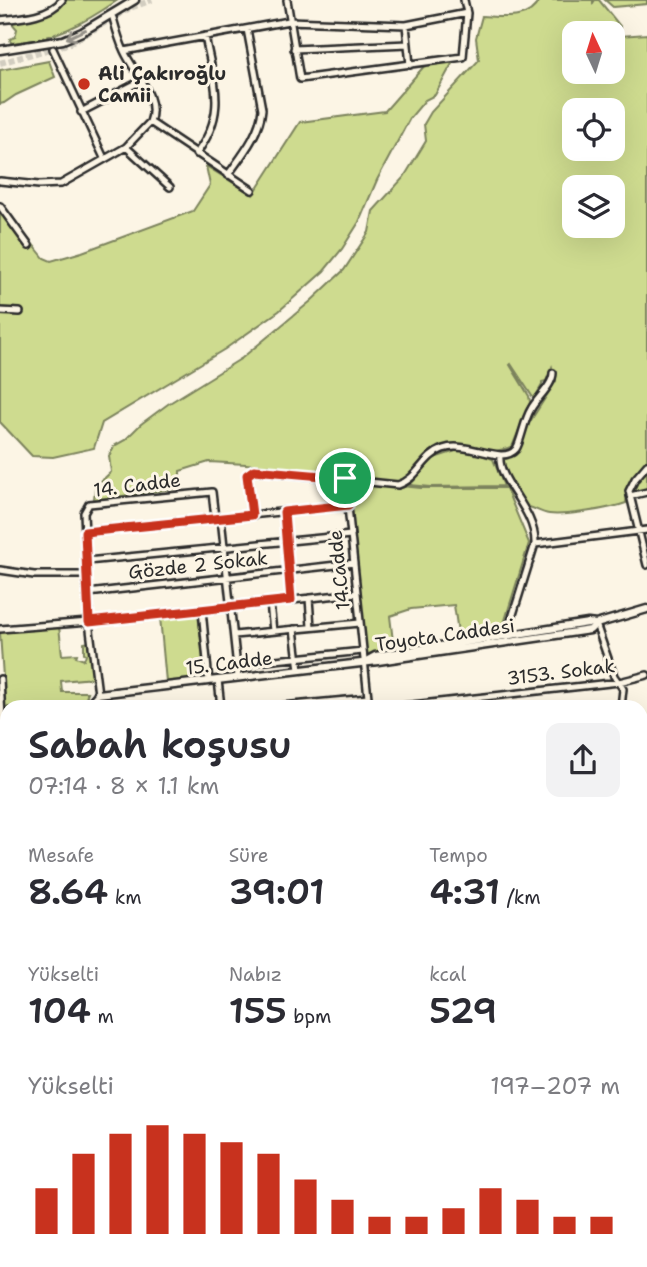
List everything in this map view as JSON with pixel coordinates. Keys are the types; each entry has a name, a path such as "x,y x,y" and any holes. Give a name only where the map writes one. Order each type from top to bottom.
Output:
{"street":[{"path":"0,50 64,40 135,0"},
{"path":"287,0 300,79 463,57 467,13 464,0"},
{"path":"0,20 43,12 59,2"},
{"path":"124,51 289,22 405,25 467,13"},
{"path":"0,181 61,184 126,147 150,122 153,105 124,51 113,18"},
{"path":"405,25 410,65"},
{"path":"228,175 254,136 261,118 262,109 247,29"},
{"path":"196,155 206,141 216,117 205,36"},
{"path":"294,49 408,44"},
{"path":"53,49 104,159"},
{"path":"81,112 141,81"},
{"path":"150,122 252,190"},
{"path":"126,147 170,187"},
{"path":"0,206 29,246"},
{"path":"0,311 20,312"},
{"path":"252,515 247,475 254,470 398,485 409,481 420,466 442,449 470,447 508,455 516,449 524,423 553,378 553,373"},
{"path":"500,455 499,468 528,514 533,526 535,544 506,638"},
{"path":"646,561 629,491 635,478 647,465"},
{"name":"14.Cadde","path":"345,478 368,698"},
{"name":"14. Cadde","path":"98,694 89,622 84,513 89,504 212,492 218,518"},
{"path":"630,496 647,492"},
{"path":"85,532 348,505"},
{"path":"284,512 291,600"},
{"path":"218,518 224,548 238,677"},
{"path":"535,544 647,530"},
{"path":"87,561 351,535"},
{"name":"Gözde 2 Sokak","path":"88,593 354,564"},
{"path":"0,570 34,575 87,575"},
{"path":"0,629 357,593"},
{"path":"309,598 311,627"},
{"path":"270,603 273,631"},
{"name":"Toyota Caddesi","path":"364,663 506,638 590,629 596,624 647,609"},
{"path":"202,610 209,681"},
{"path":"234,635 360,622"},
{"path":"596,624 614,676 623,689 622,700"},
{"path":"294,629 299,670"},
{"path":"237,664 363,651"},
{"name":"15. Cadde","path":"98,694 364,663"},
{"name":"3153. Sokak","path":"457,700 619,682 647,676"},
{"path":"0,679 1,700"},
{"path":"218,680 220,700"},
{"path":"92,700 98,694"},
{"path":"350,700 368,698"}],"green space":[{"path":"65,0 118,0 68,29 41,38 11,43 10,39 15,37 17,29 10,21 51,13"},
{"path":"539,0 593,0 593,3 599,0 616,21 562,21 562,84 625,84 625,36 647,34 647,459 628,485 626,503 588,512 556,514 523,506 500,471 498,460 508,456 556,381 552,367 534,399 511,364 530,402 512,447 496,451 442,449 405,482 390,483 332,473 209,462 180,471 180,488 94,500 95,487 111,472 109,456 114,446 168,404 242,358 344,270 369,232 373,211 404,177 426,141 424,124 431,112 479,60 476,38 482,16 514,17 529,12"},
{"path":"605,0 647,0 647,4 613,7"},
{"path":"454,60 435,95 425,100 410,118 377,180 359,222 342,249 324,271 279,311 225,349 102,423 94,448 53,457 32,456 0,422 0,203 44,258 51,261 82,252 193,211 210,185 206,166 253,195 300,122 385,111 426,64"},
{"path":"49,61 55,77 0,104 0,70"},
{"path":"462,449 493,459 504,486 410,485 434,458"},
{"path":"647,466 647,489 633,493 637,479"},
{"path":"352,481 421,488 506,488 529,543 502,630 459,639 454,605 411,609 390,616 394,650 367,654 348,486"},
{"path":"198,613 205,679 166,682 160,617"},
{"path":"59,626 62,655 77,654 76,657 84,660 84,643 90,642 93,678 61,681 62,692 88,692 85,700 5,700 2,631"}],"tunnel":[{"path":"0,63 71,43 130,8 152,0"}],"place":[{"name":"Ali Çakıroğlu Camii","path":"84,84"}],"route":[{"path":"254,470 345,478 348,505 284,512 291,600 89,622 85,532 252,515 247,475 254,470"}]}
